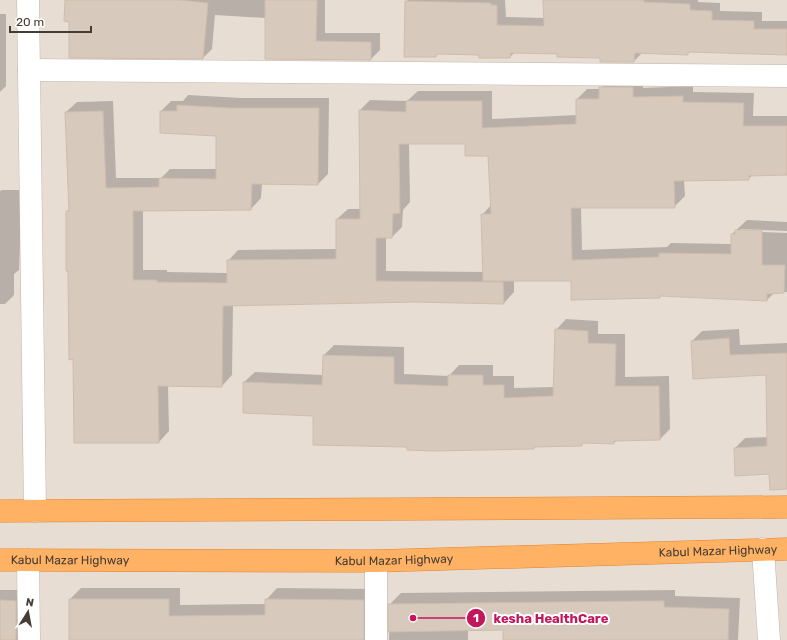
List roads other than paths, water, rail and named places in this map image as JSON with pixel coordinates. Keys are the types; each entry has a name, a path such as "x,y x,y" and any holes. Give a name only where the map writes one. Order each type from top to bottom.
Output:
{"highway":[{"path":"0,510 787,507"},
{"name":"Kabul Mazar Highway","path":"0,560 376,561 787,549"}],"street":[{"path":"28,0 35,511"},
{"path":"29,70 787,76"},
{"path":"763,549 769,640"},
{"path":"28,560 29,640"},
{"path":"376,561 376,640"}],"place":[{"name":"kesha HealthCare","path":"413,618"}]}
